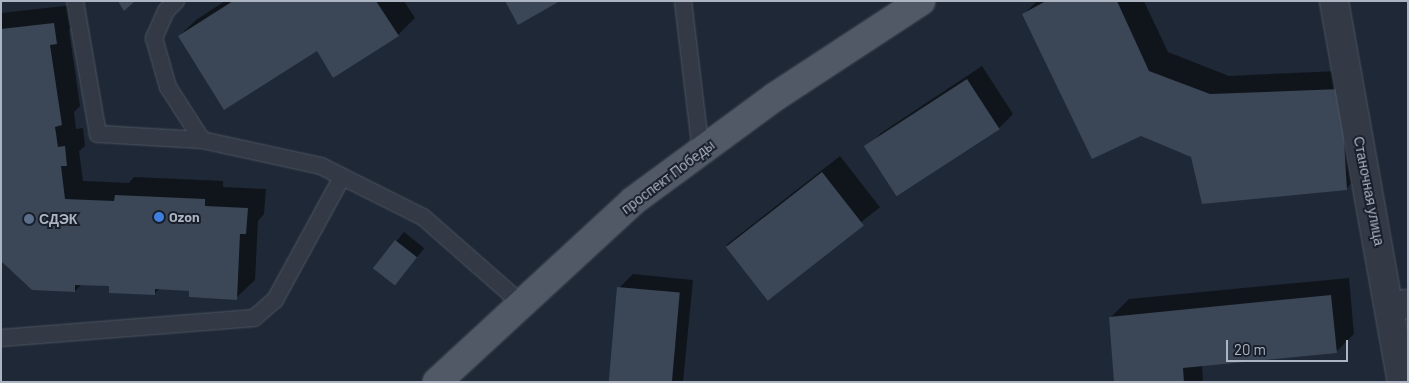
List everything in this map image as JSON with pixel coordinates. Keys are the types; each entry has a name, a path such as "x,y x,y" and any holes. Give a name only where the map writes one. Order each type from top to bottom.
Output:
{"main road":[{"name":"проспект Победы","path":"436,382 633,201 776,96 921,1"}],"street":[{"name":"Станочная улица","path":"1334,1 1399,305 1402,382"}],"lane":[{"path":"74,1 98,134 202,140 320,166 423,216 522,304"},
{"path":"176,1 166,11 154,38 168,87 202,140"},
{"path":"683,1 701,151"},
{"path":"1,338 254,318 275,300 342,177"}],"building":[{"path":"118,1 135,1 124,11"},
{"path":"233,1 376,1 399,36 333,78 317,51 224,110 178,36"},
{"path":"505,1 560,1 518,25"},
{"path":"1046,1 1117,1 1149,71 1210,94 1341,89 1347,190 1202,204 1191,157 1141,136 1092,159 1022,14"},
{"path":"54,23 57,44 50,45 62,125 55,127 58,147 65,146 67,166 61,166 65,199 114,201 115,195 205,199 205,206 248,208 246,234 240,234 237,300 189,297 189,291 155,289 155,295 109,293 109,286 75,285 75,292 32,290 1,261 1,29"},
{"path":"967,79 1000,129 897,196 864,146"},
{"path":"822,172 864,226 768,301 726,247"},
{"path":"395,240 417,257 395,286 373,268"},
{"path":"617,287 680,292 672,382 609,382"},
{"path":"1331,295 1337,353 1183,368 1184,382 1114,382 1109,317"}],"place":[{"name":"Ozon","path":"159,217"},
{"name":"СДЭК","path":"29,219"}]}
